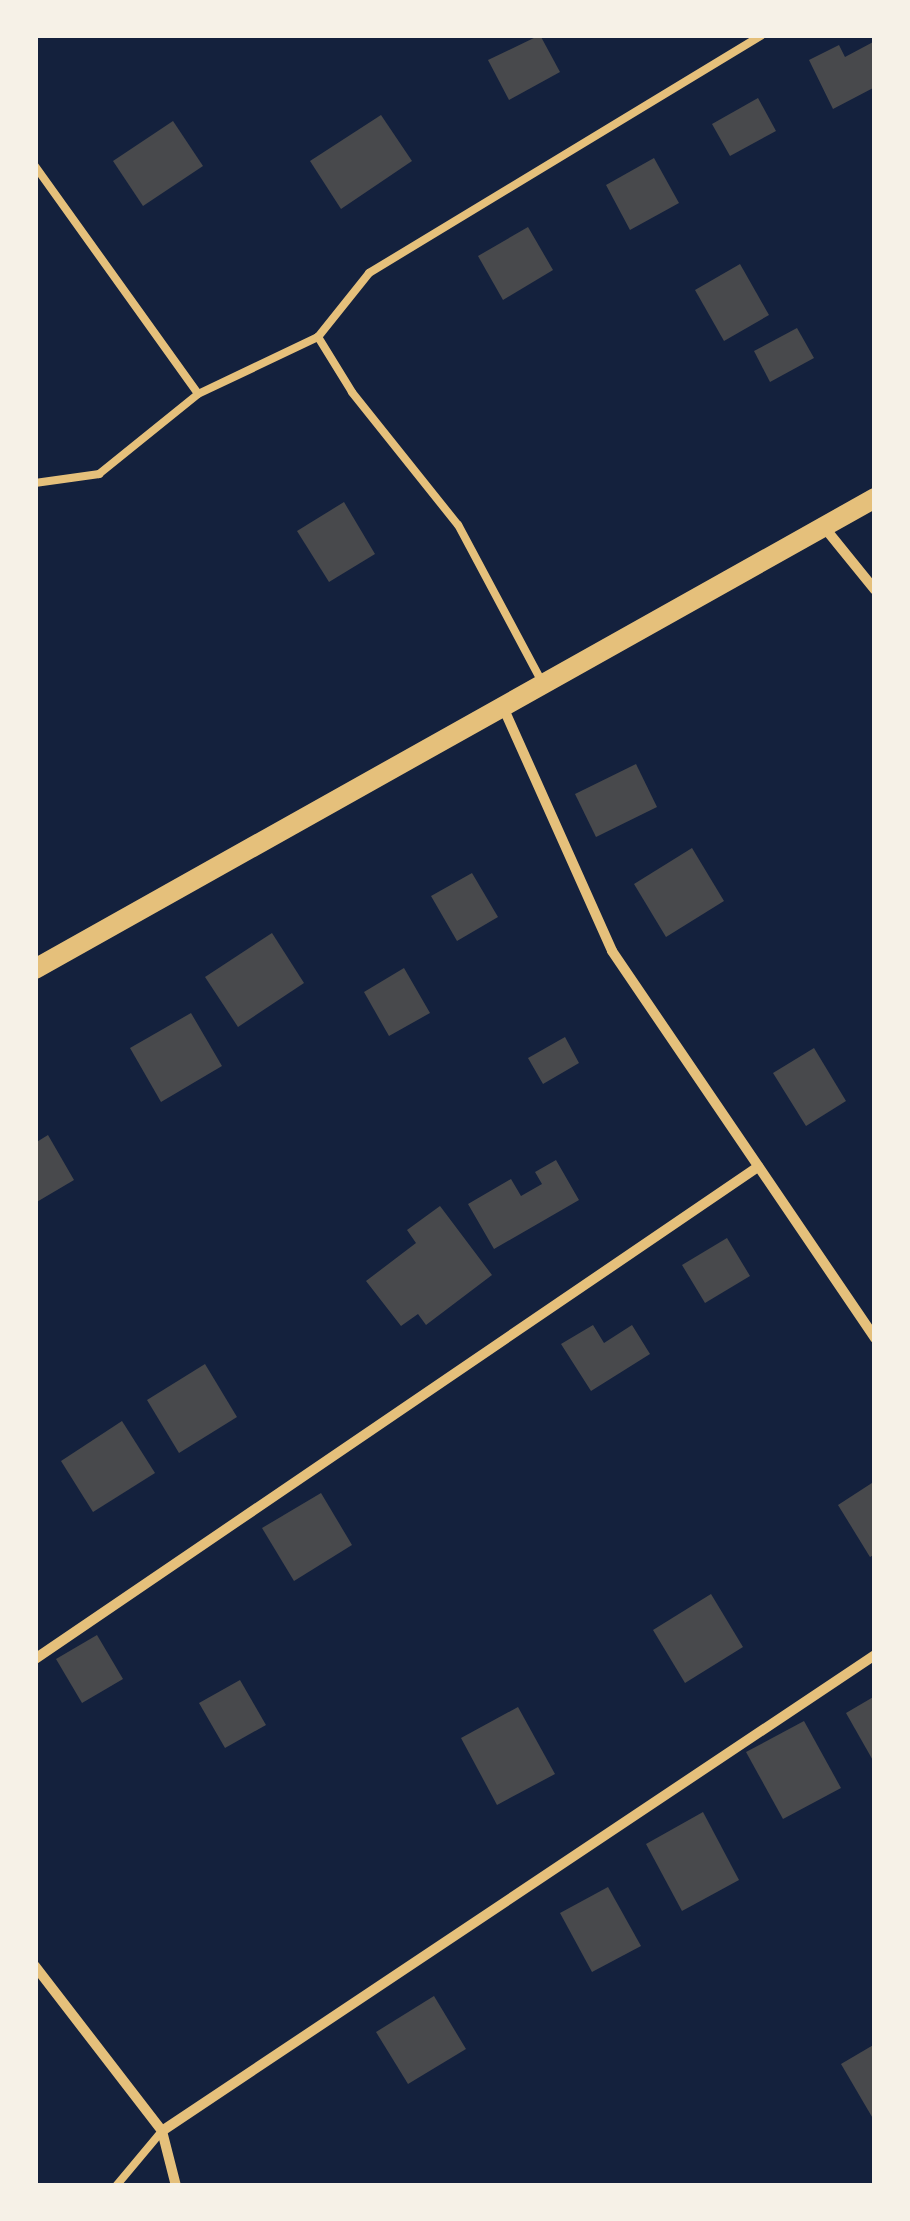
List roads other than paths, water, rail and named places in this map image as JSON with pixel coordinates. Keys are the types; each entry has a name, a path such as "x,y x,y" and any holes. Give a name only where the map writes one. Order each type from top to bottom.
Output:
{"main road":[{"path":"35,969 875,498"}],"street":[{"path":"823,526 875,590"},
{"path":"503,706 612,951 875,1338"},
{"path":"35,1660 758,1166"},
{"path":"162,2132 875,1655"},
{"path":"35,1966 162,2132 176,2186"}],"lane":[{"path":"35,483 98,474 198,394 318,337 369,272 762,35"},
{"path":"35,166 198,394"},
{"path":"318,337 352,392 458,525 543,684"},
{"path":"116,2186 162,2132"}]}
